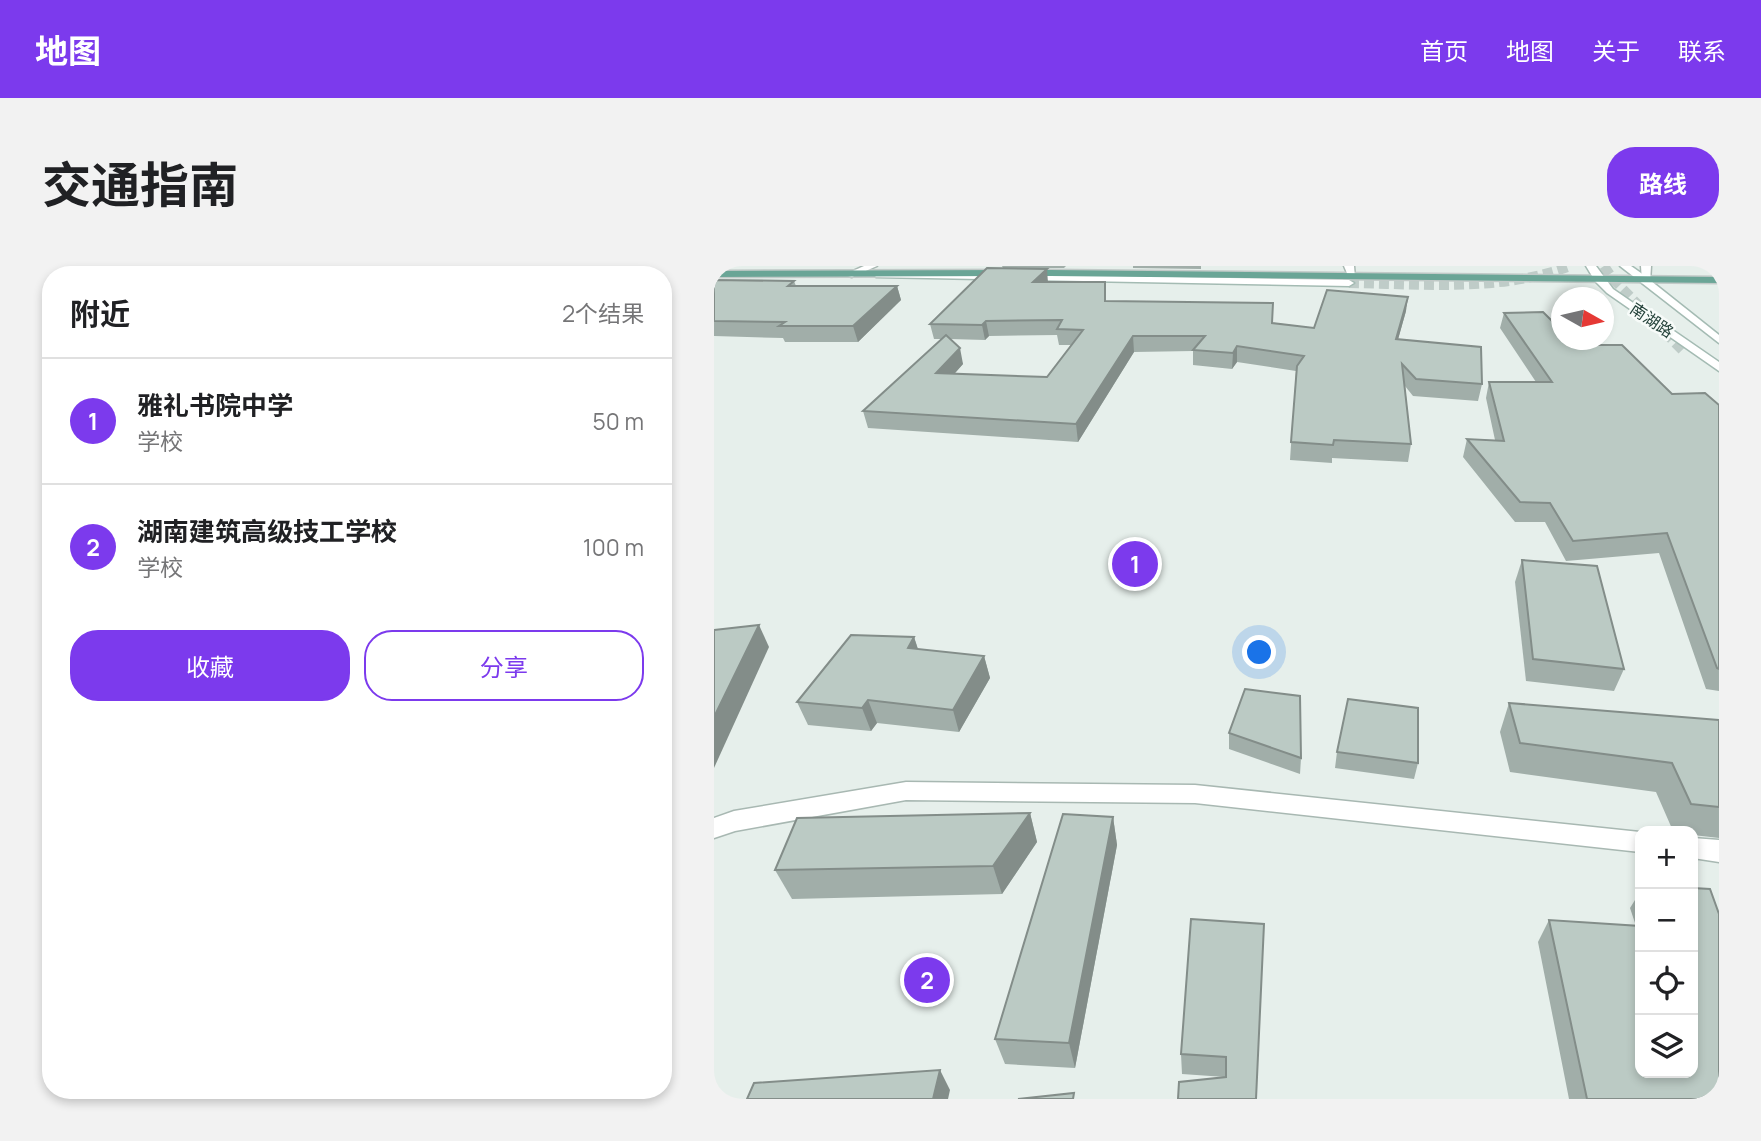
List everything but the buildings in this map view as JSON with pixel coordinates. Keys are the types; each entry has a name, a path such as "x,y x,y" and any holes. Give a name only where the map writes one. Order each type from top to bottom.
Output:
{"main road":[{"name":"南湖路","path":"1591,266 1606,287"},
{"name":"南湖路","path":"1625,266 1647,286 1719,340"},
{"path":"1635,266 1647,286"},
{"path":"1646,266 1647,286"},
{"path":"714,274 849,275 874,270 1350,275 1598,279 1647,286 1719,280"},
{"path":"714,282 1362,289"},
{"path":"1614,291 1634,292"},
{"path":"1658,292 1683,292"},
{"name":"南湖路","path":"1614,294 1719,367"},
{"path":"1685,353 1719,382"},
{"path":"714,828 734,821 906,791 1195,794 1635,841"},
{"path":"1698,849 1719,851"}],"tunnel":[{"path":"1349,283 1489,283 1517,280 1571,266"},
{"path":"1604,266 1613,279 1685,353"}],"place":[{"name":"雅礼书院中学","path":"1135,564"},
{"name":"湖南建筑高级技工学校","path":"927,980"}]}
